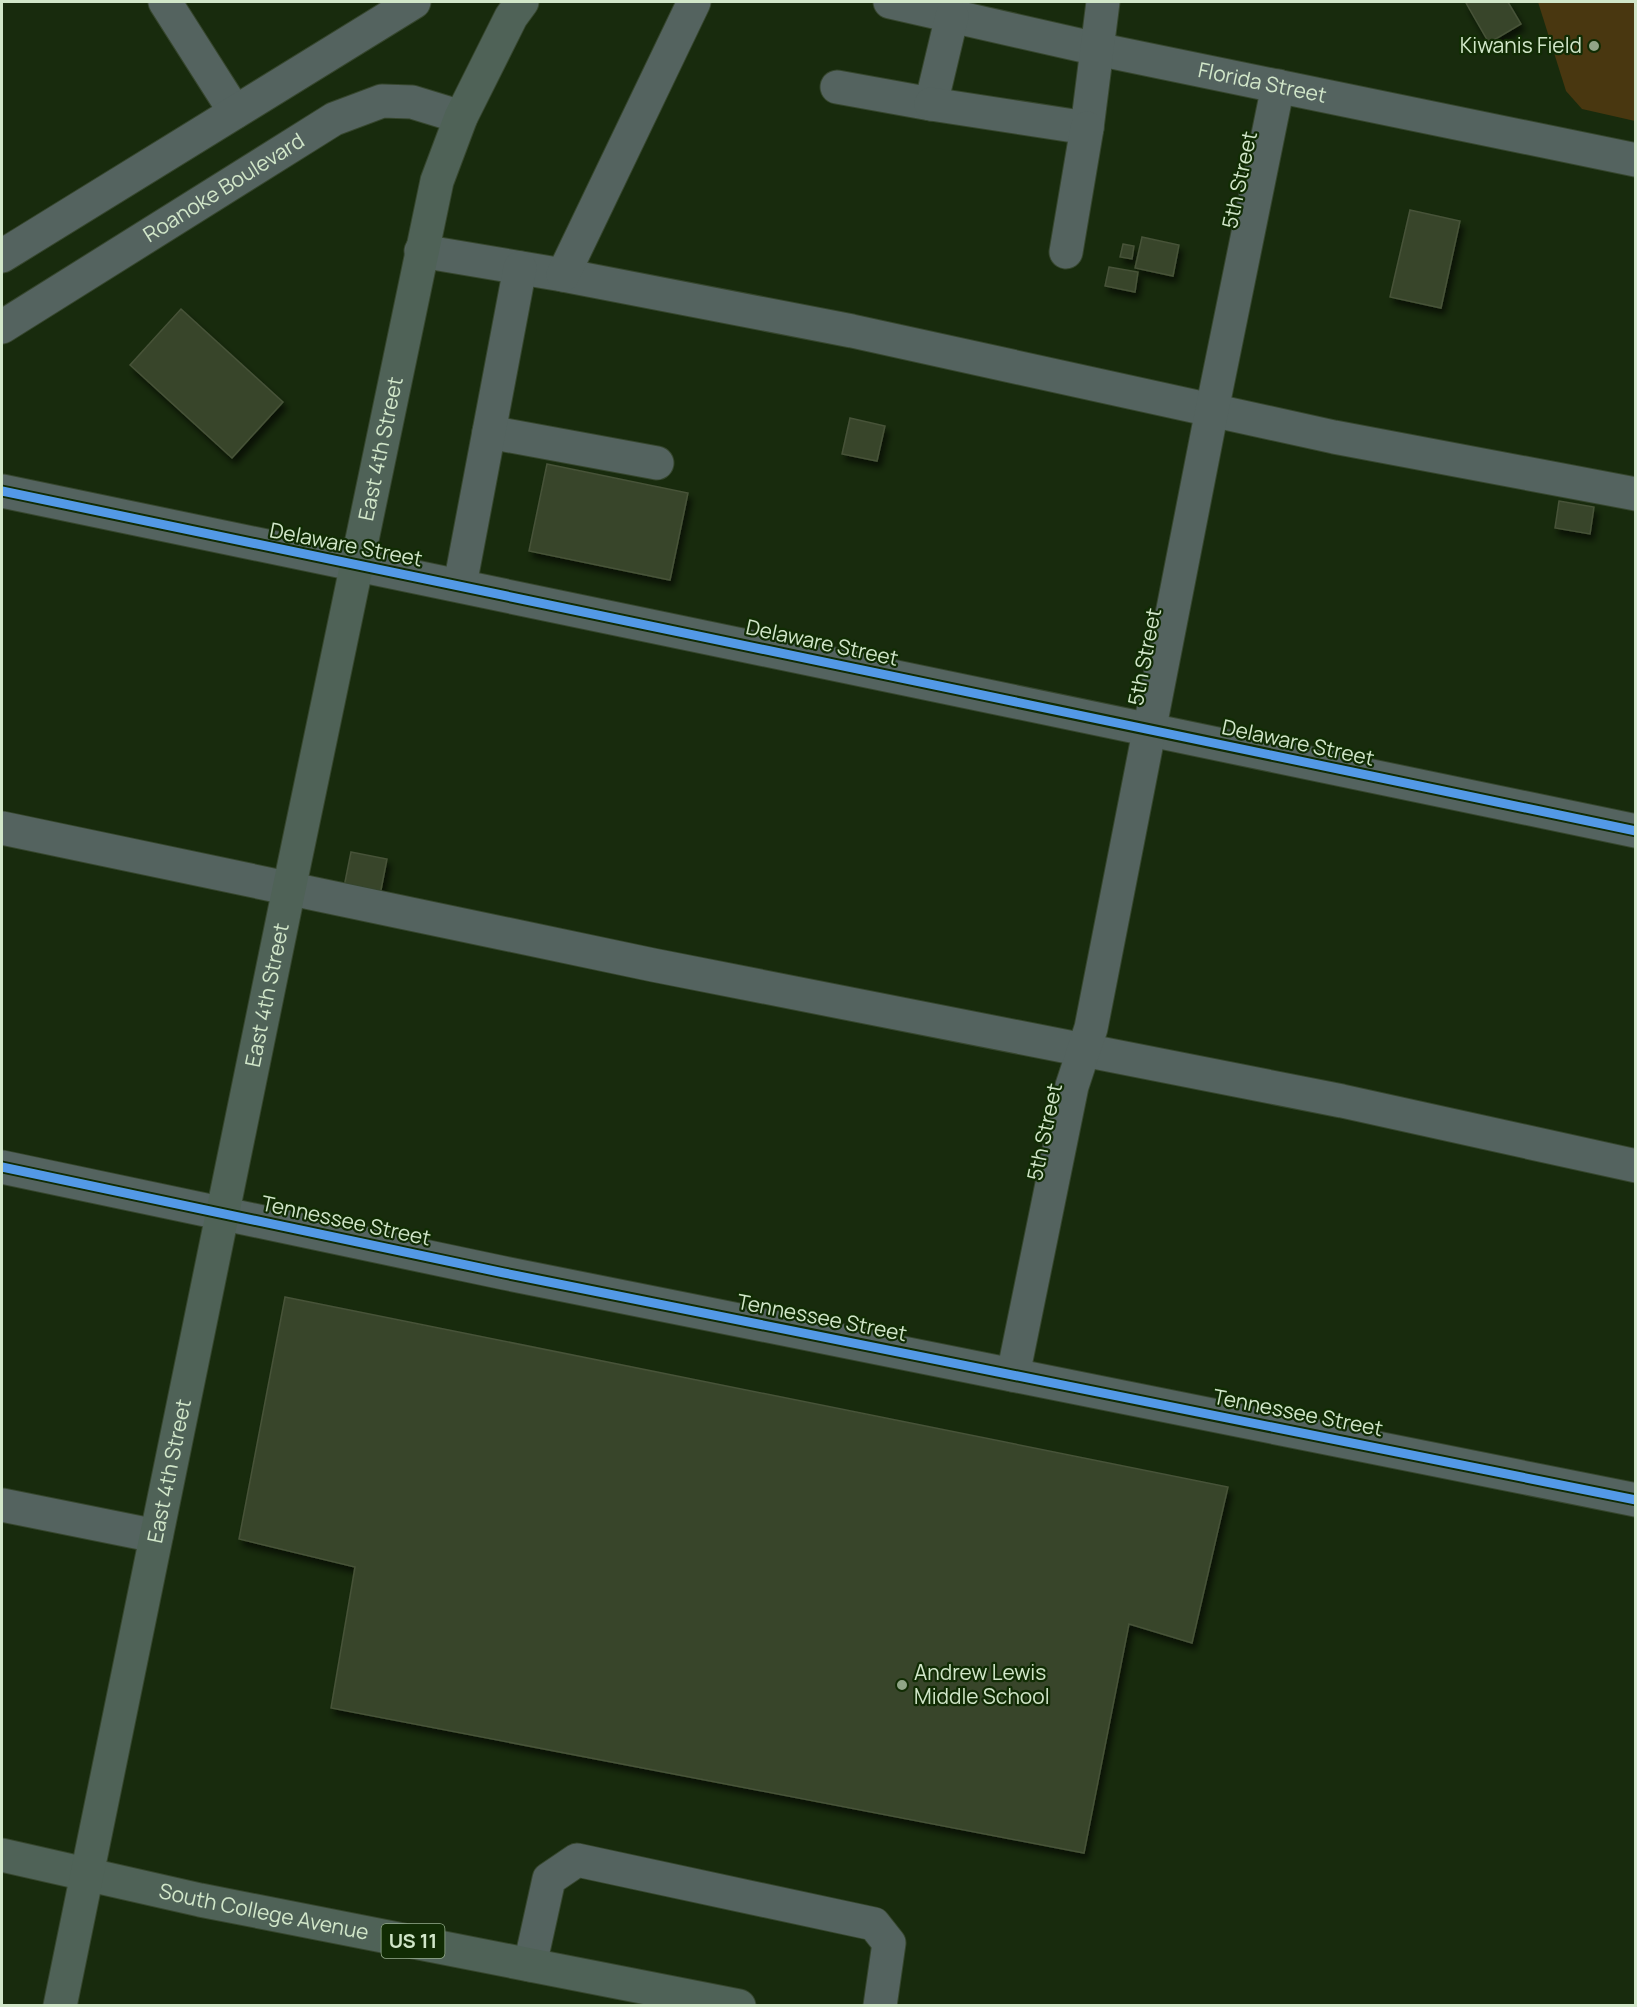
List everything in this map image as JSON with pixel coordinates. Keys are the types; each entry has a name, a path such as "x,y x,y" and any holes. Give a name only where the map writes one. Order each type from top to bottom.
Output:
{"main road":[{"name":"East 4th Street","path":"60,2006 437,181 461,117 511,17 522,2"},
{"name":"South College Avenue","path":"2,1855 200,1900 739,2006"}],"street":[{"path":"165,2 235,112"},
{"path":"2,256 414,2"},
{"path":"563,275 694,2"},
{"name":"Florida Street","path":"890,2 1097,49 1635,160"},
{"path":"1066,252 1087,128 1102,2"},
{"path":"931,104 952,16"},
{"name":"5th Street","path":"1013,1375 1072,1086 1092,1028 1212,410 1278,86"},
{"path":"837,87 1087,128"},
{"name":"Roanoke Boulevard","path":"2,327 334,119 382,101 412,102 461,117"},
{"path":"421,251 563,275 852,331 1334,437 1635,494"},
{"path":"460,585 520,268"},
{"path":"489,432 657,463"},
{"name":"Delaware Street","path":"2,491 1635,831"},
{"path":"2,828 653,965 1342,1101 1635,1166"},
{"name":"Tennessee Street","path":"2,1167 516,1275 1635,1500"},
{"path":"2,1505 156,1536"},
{"path":"530,1965 549,1879 577,1860 874,1924 889,1943 880,2006"}],"shaded area":[{"name":"Kiwanis Field","path":"1538,2 1635,2 1635,121 1582,109 1566,91"}],"building":[{"path":"1508,2 1521,24 1489,43 1466,3"},
{"path":"1410,210 1460,221 1441,308 1390,297"},
{"path":"1142,237 1179,245 1173,276 1135,268"},
{"path":"1123,244 1134,246 1132,259 1120,257"},
{"path":"1109,267 1138,272 1135,292 1105,286"},
{"path":"181,309 283,402 232,458 130,365"},
{"path":"850,418 885,426 877,461 842,454"},
{"path":"547,464 688,493 670,580 529,551"},
{"path":"1559,501 1594,507 1590,534 1555,528"},
{"path":"351,852 387,859 380,895 344,887"},
{"path":"285,1297 1228,1487 1192,1643 1129,1624 1084,1853 331,1708 355,1567 239,1539"}],"cycle path":[{"path":"2,491 1636,831"},
{"path":"2,1167 504,1273 1636,1500"}],"place":[{"name":"Kiwanis Field","path":"1594,46"},
{"name":"Andrew Lewis Middle School","path":"902,1685"}]}
